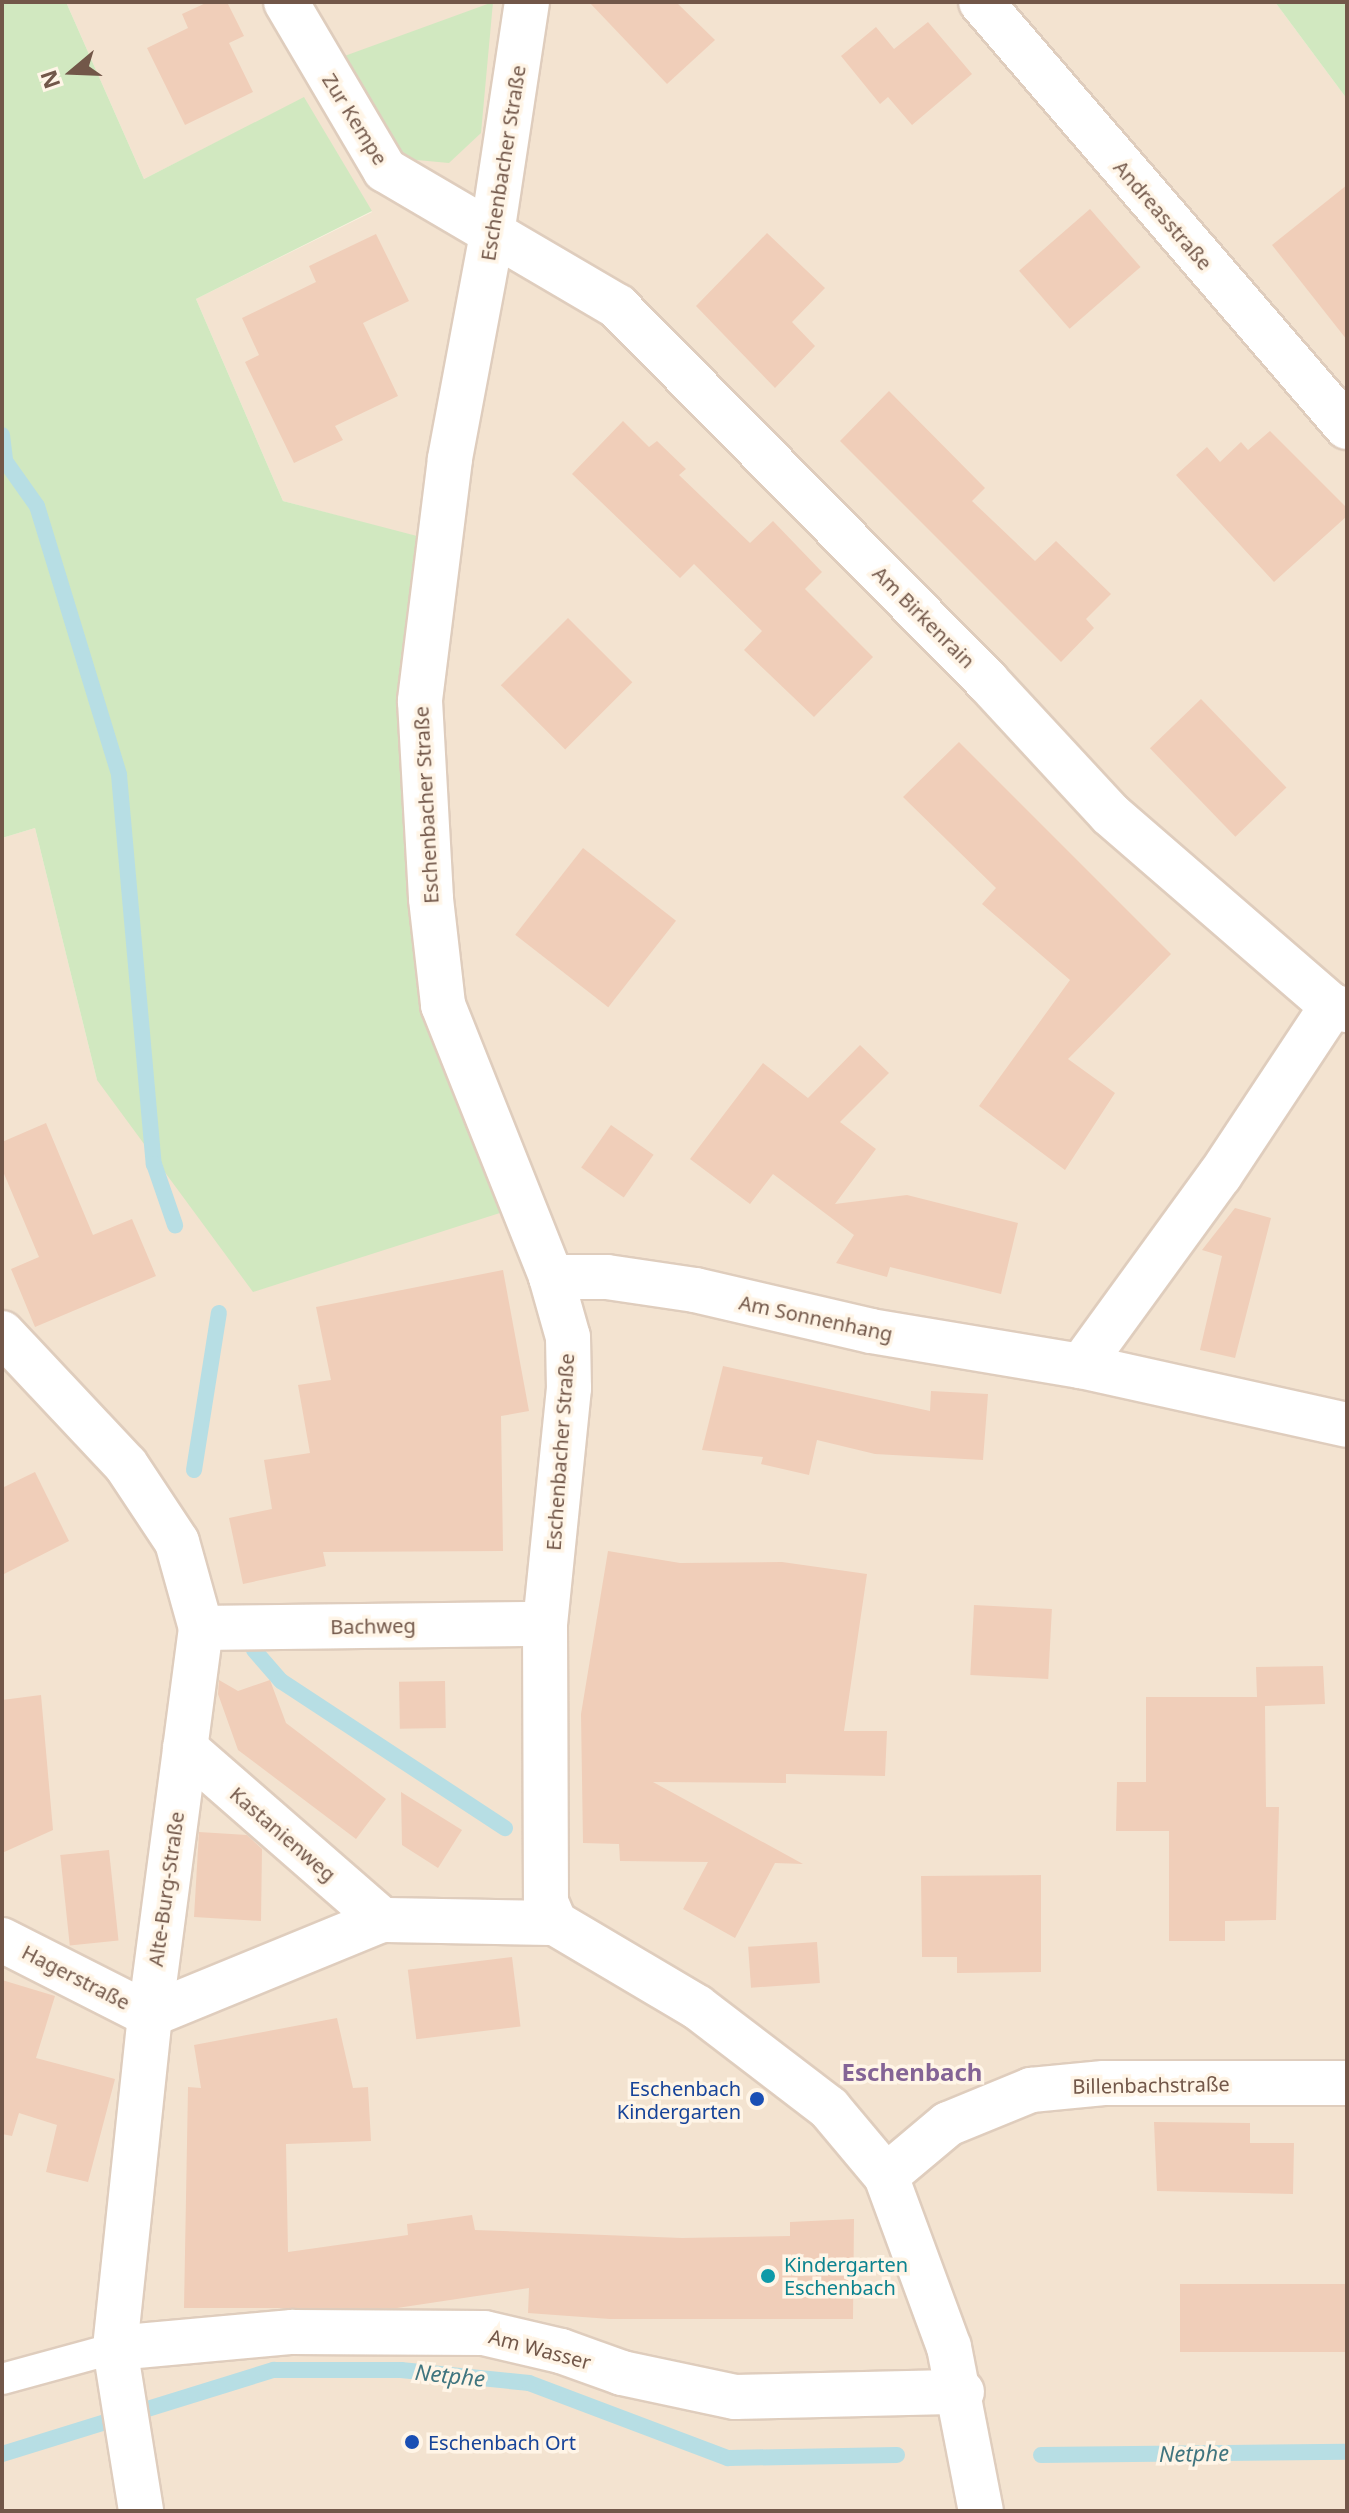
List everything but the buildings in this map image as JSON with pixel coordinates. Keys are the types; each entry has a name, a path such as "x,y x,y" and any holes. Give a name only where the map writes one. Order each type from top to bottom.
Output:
{"street":[{"name":"Zur Kempe","path":"286,2 385,170 492,234"},
{"name":"Eschenbacher Straße","path":"527,2 492,234 450,459 420,701 429,868 443,1005 551,1277 568,1337 569,1388 545,1624 544,1870 546,1902 555,1923"},
{"name":"Andreasstraße","path":"981,2 1347,427"},
{"name":"Am Birkenrain","path":"492,234 617,306 987,681 1110,814 1340,1008"},
{"path":"1081,1366 1340,1008"},
{"name":"Am Sonnenhang","path":"551,1277 607,1277 695,1290 871,1331 1081,1366 1347,1425"},
{"name":"Alte-Burg-Straße","path":"2,1333 126,1465 177,1542 201,1628 150,2015 118,2367 141,2511"},
{"name":"Bachweg","path":"201,1628 545,1624"},
{"name":"Kastanienweg","path":"185,1748 382,1920"},
{"path":"150,2015 382,1920 555,1923 697,2007 829,2108 886,2176 962,2392 981,2511"},
{"name":"Hagerstraße","path":"2,1940 150,2015"},
{"name":"Billenbachstraße","path":"886,2176 948,2124 1031,2090 1104,2083 1347,2083"},
{"name":"Am Wasser","path":"118,2367 292,2332 484,2333 561,2351 622,2373 735,2397 962,2392"}],"lane":[{"path":"2,2379 118,2367"}],"shaded area":[{"path":"66,2 1275,2 1347,99 1347,2511 2,2511 2,838 35,828 97,1080 403,697 417,537 283,501 196,299 372,212 304,98 144,179"}],"green space":[{"path":"2,2 66,2 144,179 304,97 372,211 196,299 283,501 417,536 403,697 503,1212 253,1292 97,1080 35,828 2,838"},
{"path":"493,2 481,133 449,163 395,158 339,58"},
{"path":"1275,2 1347,2 1347,99"}],"waterway":[{"path":"2,435 5,461 37,506 119,775 154,1164 175,1225"},
{"path":"194,1470 219,1313"},
{"path":"254,1650 281,1681 505,1828"},
{"name":"Netphe","path":"2,2454 274,2370 401,2370 529,2383 728,2458 897,2455"},
{"name":"Netphe","path":"1041,2455 1347,2452"}],"place":[{"name":"Eschenbach Kindergarten","path":"757,2099"},
{"name":"Kindergarten Eschenbach","path":"768,2276"},
{"name":"Eschenbach Ort","path":"412,2442"}],"district":[{"name":"Eschenbach","path":"912,2072"}]}
